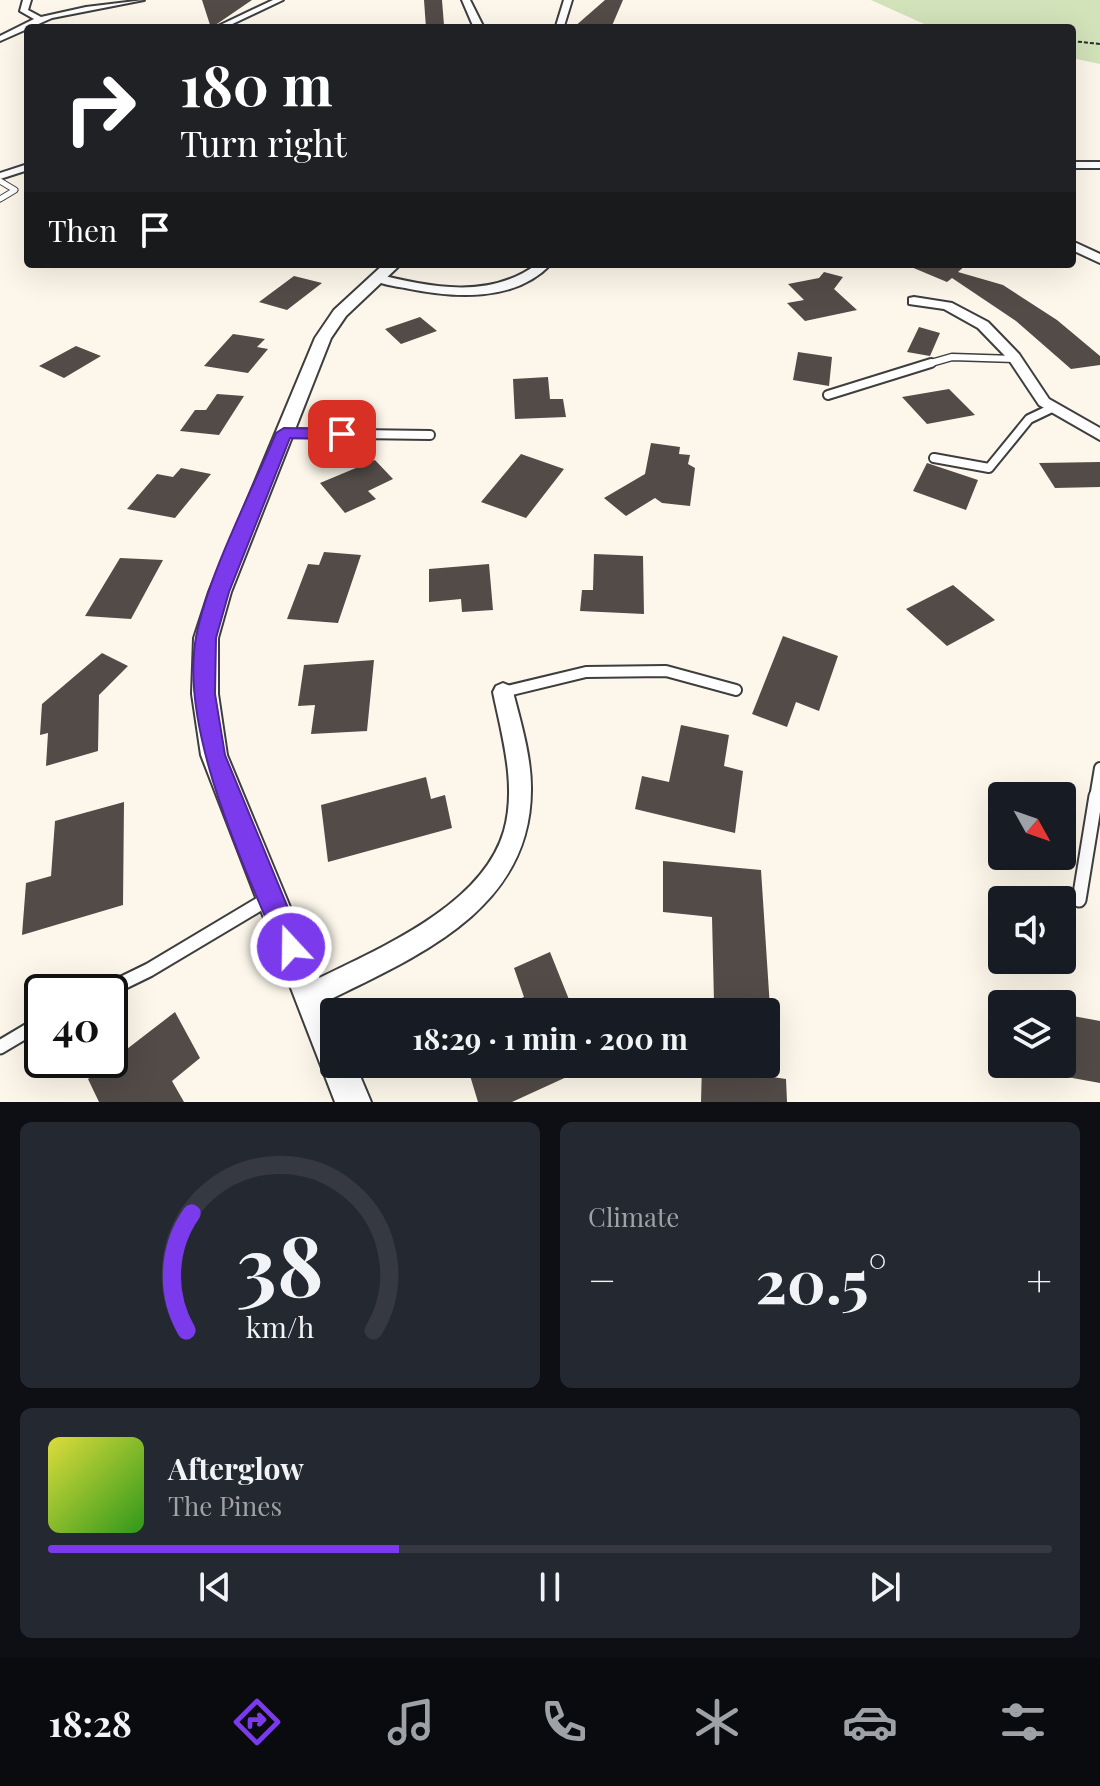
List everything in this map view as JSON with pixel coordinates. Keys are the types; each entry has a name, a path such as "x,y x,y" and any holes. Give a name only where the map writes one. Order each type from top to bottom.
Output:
{"street":[{"path":"27,0 24,11 41,20"},
{"path":"32,24 140,0"},
{"path":"227,24 279,0"},
{"path":"466,0 477,24"},
{"path":"561,24 568,0"},
{"path":"0,39 24,28"},
{"path":"1076,165 1100,165"},
{"path":"0,179 24,169"},
{"path":"1076,247 1100,259"},
{"path":"320,1021 214,755 205,694 206,638 215,607 323,338 340,313 384,271 436,291 473,291 526,278 540,268"},
{"path":"914,301 947,306 997,337 1015,359 1034,391 1052,408 1100,435"},
{"path":"310,996 442,927 494,876 518,819 520,790 503,692"},
{"path":"344,1078 353,1102"}],"lane":[{"path":"0,179 15,190 0,199"},
{"path":"828,395 952,357 1015,359"},
{"path":"934,458 989,468 1029,419 1052,408"},
{"path":"284,433 430,435"},
{"path":"503,692 586,672 666,671 736,690"},
{"path":"1079,900 1100,768"},
{"path":"128,980 271,897"},
{"path":"0,1047 24,1033"}],"path":[{"path":"1076,41 1100,44"}],"green space":[{"path":"871,0 1100,0 1100,64 1076,59 1076,24 924,24"}],"building":[{"path":"202,0 252,0 217,24 210,24"},
{"path":"424,0 442,0 444,24 426,24"},
{"path":"605,0 623,0 613,24 578,24"},
{"path":"914,268 962,268 958,272 1003,285 1057,320 1100,356 1100,365 1071,369 1016,321 952,278 947,282"},
{"path":"824,272 843,277 834,289 857,310 805,321 787,303 804,300 788,284 819,278"},
{"path":"294,276 322,283 287,310 259,302"},
{"path":"420,317 437,331 401,344 385,329"},
{"path":"919,327 940,333 930,356 907,352"},
{"path":"233,334 265,339 257,347 268,349 248,373 204,366"},
{"path":"76,346 101,356 64,378 39,366"},
{"path":"798,352 832,357 829,386 793,380"},
{"path":"548,377 550,399 563,399 566,417 515,419 513,379"},
{"path":"949,389 975,415 927,424 902,397"},
{"path":"217,394 244,396 219,435 180,431 195,410 206,410"},
{"path":"651,443 680,447 679,454 690,455 688,464 695,468 690,506 662,503 655,498 626,516 604,498 645,474"},
{"path":"521,454 564,469 526,518 481,502"},
{"path":"375,460 393,479 368,491 376,499 345,513 320,483"},
{"path":"1100,462 1100,487 1055,488 1039,463"},
{"path":"927,463 978,480 966,510 913,491"},
{"path":"181,468 211,474 175,518 127,509 157,474 173,477"},
{"path":"324,552 361,555 338,623 287,619 308,564 319,565"},
{"path":"594,554 643,556 644,614 580,611 582,590 593,590"},
{"path":"120,558 163,560 131,619 85,616"},
{"path":"489,564 493,610 462,612 461,599 429,602 429,569"},
{"path":"953,585 995,620 947,646 906,609"},
{"path":"783,636 838,656 819,711 796,702 787,727 752,714"},
{"path":"102,653 128,666 99,695 98,751 46,766 48,733 40,735 42,704"},
{"path":"374,660 367,731 311,734 315,705 298,706 304,665"},
{"path":"681,725 729,735 724,766 743,771 735,833 635,809 642,776 669,782"},
{"path":"426,777 431,799 445,795 452,828 328,862 321,805"},
{"path":"124,802 123,905 22,935 26,883 51,876 55,821"},
{"path":"663,861 761,870 769,998 714,998 712,917 663,912"},
{"path":"550,952 568,998 522,998 524,997 514,968"},
{"path":"175,1012 200,1058 172,1081 184,1102 99,1102 88,1079 128,1078 128,1048"},
{"path":"1076,1017 1100,1021 1100,1083 1072,1078 1076,1078"},
{"path":"471,1078 564,1078 512,1102 478,1102"},
{"path":"702,1078 786,1079 787,1102 701,1102"}],"route":[{"path":"291,947 214,755 205,694 206,638 220,592 284,433 342,434"}]}
